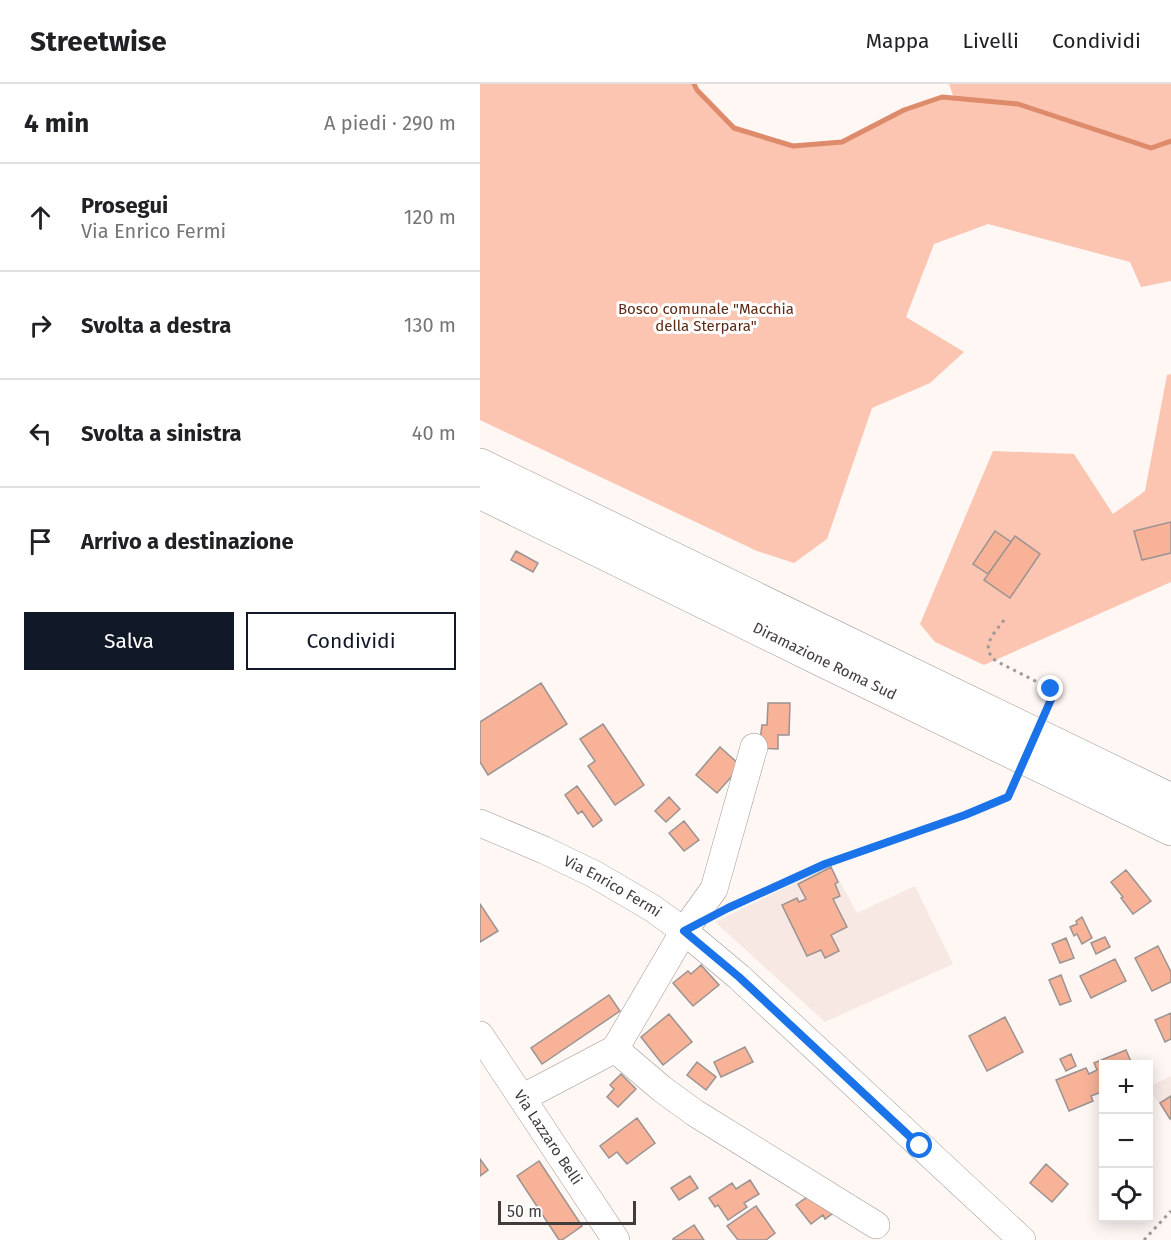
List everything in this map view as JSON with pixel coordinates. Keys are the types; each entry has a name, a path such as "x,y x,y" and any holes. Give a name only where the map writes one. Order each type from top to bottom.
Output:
{"highway":[{"name":"Diramazione Roma Sud","path":"480,465 1171,800"},
{"name":"Diramazione Roma Sud","path":"480,492 1171,829"}],"street":[{"path":"522,1098 615,1049 684,931 714,889 754,747"},
{"name":"Via Enrico Fermi","path":"480,823 603,878 684,931 739,977 1022,1240"},
{"name":"Via Lazzaro Belli","path":"480,1035 616,1240"},
{"path":"615,1049 662,1089 695,1113 876,1225"}],"path":[{"path":"728,908 825,864 965,815 1008,797 1052,697 1052,691 996,661 989,653 989,642 1004,620"},
{"path":"1144,1240 1171,1211"}],"shaded area":[{"path":"831,865 857,913 915,886 953,964 825,1022 715,922","holes":["831,868 838,882 835,884 840,895 833,899 847,927 831,935 839,951 825,958 821,950 807,956 782,906 797,898 799,902 806,899 798,884"]},
{"path":"1171,1076 1171,1122 1153,1095 1153,1085"}],"green space":[{"name":"Bosco comunale \"Macchia della Sterpara\"","path":"480,84 694,84 697,91 734,128 793,146 842,142 904,110 942,97 954,98 949,84 1171,84 1171,281 1141,287 1130,262 988,224 934,244 906,317 964,352 930,383 872,408 827,539 794,563 757,551 480,420"},
{"path":"1171,374 1171,582 984,665 935,642 920,624 993,451 1074,454 1113,514 1145,491 1167,375"}],"building":[{"path":"1171,522 1171,553 1142,560 1134,531"},
{"path":"995,531 1011,542 988,574 973,564"},
{"path":"1015,536 1040,554 1010,598 984,580"},
{"path":"516,551 538,563 533,572 511,560"},
{"path":"541,683 567,724 488,775 480,762 480,722"},
{"path":"768,703 790,703 789,735 778,735 778,749 759,748 762,725 767,725"},
{"path":"603,724 644,785 615,805 588,766 595,761 580,739"},
{"path":"720,747 741,766 717,793 696,775"},
{"path":"577,786 602,820 593,827 582,811 578,814 565,795"},
{"path":"669,797 680,809 666,822 655,811"},
{"path":"684,821 699,840 684,851 669,833"},
{"path":"831,867 838,882 835,884 840,896 833,899 847,927 831,935 839,951 825,958 821,950 807,956 782,905 797,898 799,902 806,899 798,884"},
{"path":"1126,870 1151,901 1133,914 1111,882"},
{"path":"480,904 498,931 480,942"},
{"path":"1082,917 1092,938 1082,944 1077,934 1074,936 1070,927 1077,924 1076,921"},
{"path":"1105,937 1110,947 1096,954 1091,943"},
{"path":"1066,938 1074,958 1060,963 1052,944"},
{"path":"1158,946 1171,972 1171,982 1152,991 1135,958"},
{"path":"1115,959 1126,981 1091,998 1080,976"},
{"path":"701,965 719,985 693,1006 673,983 688,971 691,974"},
{"path":"1061,975 1071,1001 1060,1005 1049,980"},
{"path":"609,995 620,1011 542,1064 531,1048"},
{"path":"1171,1013 1171,1039 1165,1042 1155,1020"},
{"path":"669,1014 692,1042 663,1065 641,1037"},
{"path":"1005,1017 1023,1052 987,1071 969,1036"},
{"path":"745,1047 753,1062 721,1077 714,1062"},
{"path":"1126,1050 1130,1060 1101,1060"},
{"path":"1071,1054 1076,1066 1066,1071 1060,1059"},
{"path":"1099,1061 1099,1093 1091,1096 1093,1101 1069,1111 1056,1080 1086,1068 1089,1074 1097,1070 1094,1063"},
{"path":"697,1062 716,1077 706,1090 687,1075"},
{"path":"621,1074 636,1089 618,1107 607,1097 614,1089 610,1085"},
{"path":"1171,1096 1171,1119 1170,1119 1160,1103"},
{"path":"637,1118 655,1143 627,1164 617,1152 609,1158 600,1146"},
{"path":"480,1159 488,1170 480,1176"},
{"path":"539,1161 582,1226 562,1240 559,1240 517,1176"},
{"path":"1046,1164 1068,1184 1052,1202 1030,1183"},
{"path":"690,1176 698,1188 679,1200 671,1188"},
{"path":"750,1180 759,1194 744,1203 747,1207 728,1220 718,1205 715,1207 709,1198 732,1183 736,1189"},
{"path":"810,1195 836,1211 825,1219 823,1215 811,1224 796,1205"},
{"path":"756,1206 775,1233 766,1240 738,1240 727,1226"},
{"path":"694,1225 704,1240 673,1240 673,1239"}],"waterway":[{"path":"694,84 697,90 734,128 793,146 842,142 904,110 942,97 1018,104 1151,148 1171,141"}],"route":[{"path":"920,1146 739,977 684,931 728,908 825,864 965,815 1008,797 1053,695 1051,689"}]}
